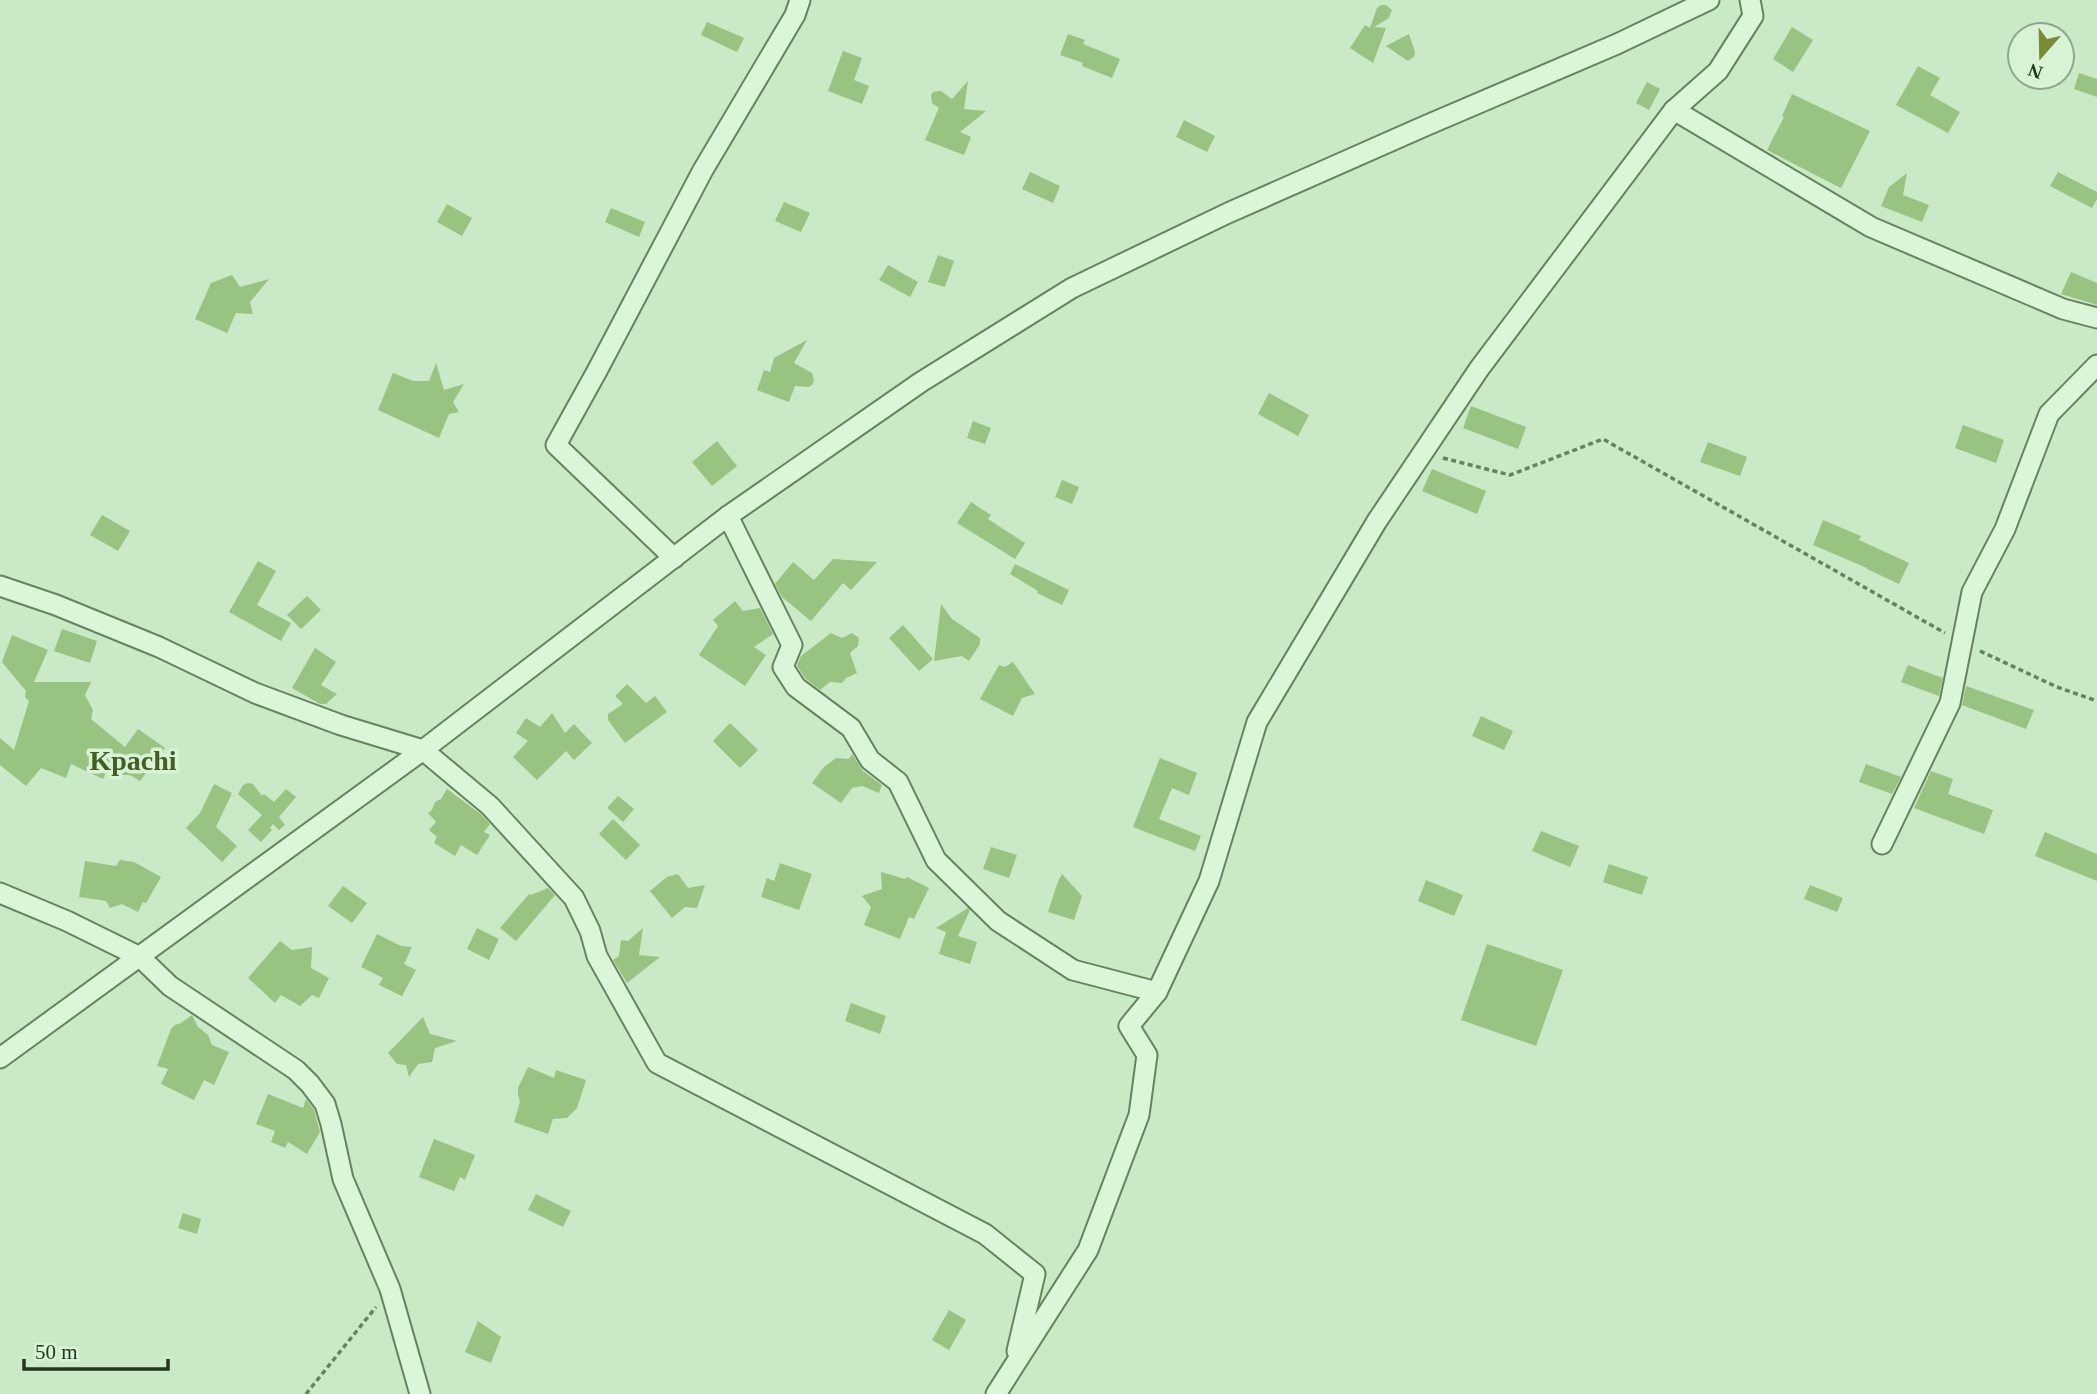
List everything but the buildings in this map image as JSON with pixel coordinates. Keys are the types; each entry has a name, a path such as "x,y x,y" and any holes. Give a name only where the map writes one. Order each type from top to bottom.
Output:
{"street":[{"path":"674,558 556,445 703,170 795,15 800,0"},
{"path":"0,1058 423,750 728,516 922,382 1072,288 1240,208 1616,44 1709,0"},
{"path":"996,1394 1088,1250 1139,1115 1147,1055 1129,1026 1157,992 1209,881 1257,722 1377,521 1422,452 1479,369 1674,110 1718,71 1754,16 1750,0"},
{"path":"1674,110 1871,227 2063,309 2097,318"},
{"path":"1882,844 1950,703 1972,592 2005,529 2049,414 2097,365"},
{"path":"728,516 792,645 783,667 796,687 851,729 870,760 898,782 936,860 998,921 1073,970 1157,992"},
{"path":"0,586 56,605 133,637 255,693 341,725 423,750 490,806 575,898 590,931 597,956 657,1063 985,1234 1035,1274 1014,1366"},
{"path":"0,893 67,921 140,957 170,986 296,1070 317,1094 325,1104 343,1179 390,1289 420,1394"}],"path":[{"path":"1422,452 1510,475 1603,439 1962,642 2056,687 2097,701"},
{"path":"306,1394 390,1289"}],"district":[{"name":"Kpachi","path":"133,760"}]}
